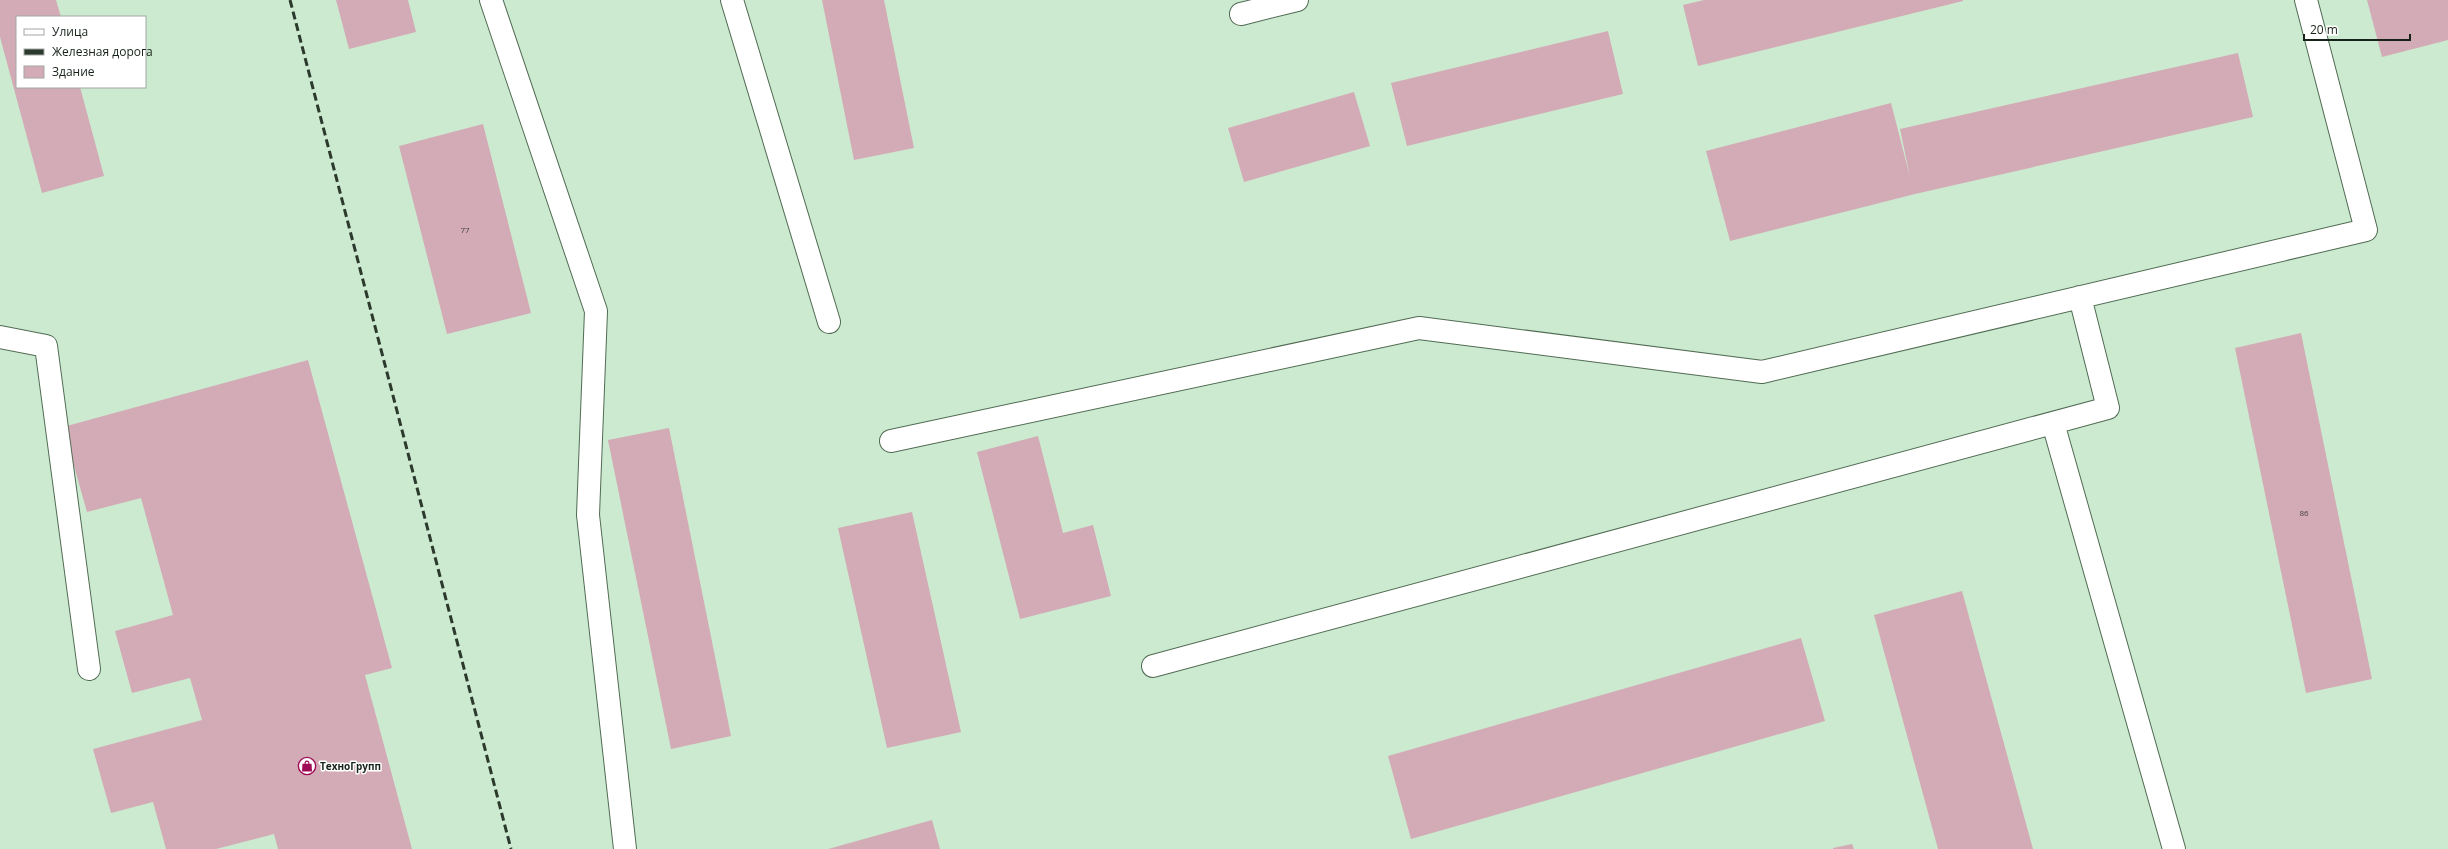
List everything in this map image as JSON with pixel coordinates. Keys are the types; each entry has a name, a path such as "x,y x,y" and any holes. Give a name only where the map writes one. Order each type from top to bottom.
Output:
{"street":[{"path":"491,0 596,311 588,515 625,849"},
{"path":"732,0 830,322"},
{"path":"1241,14 1297,0"},
{"path":"891,441 1419,328 1762,372 2366,230 2306,0"},
{"path":"1153,666 2108,408 2080,297"},
{"path":"0,337 46,346 90,669"},
{"path":"2053,422 2174,849"}],"building":[{"path":"0,0 56,0 61,16 16,16 16,88 80,88 104,176 42,193 0,37"},
{"path":"336,0 408,0 416,32 349,49"},
{"path":"822,0 884,0 914,148 854,160"},
{"path":"1704,0 1963,1 1698,66 1683,5"},
{"path":"2367,0 2448,0 2448,40 2382,57"},
{"path":"1608,31 1623,94 1407,146 1391,83"},
{"path":"2238,53 2253,117 1915,194 1730,241 1706,151 1891,103 1910,177 1900,129"},
{"path":"1354,92 1370,146 1244,182 1228,128"},
{"path":"483,124 531,313 447,334 399,146"},
{"path":"2301,333 2372,679 2306,693 2235,348"},
{"path":"308,360 392,668 365,675 412,849 278,849 274,834 216,849 166,849 153,802 111,813 93,749 202,720 190,678 132,693 115,631 173,615 141,498 87,512 63,427"},
{"path":"669,428 731,736 671,749 608,440"},
{"path":"1038,436 1063,533 1093,525 1111,596 1020,619 977,452"},
{"path":"912,512 961,732 887,748 838,528"},
{"path":"1962,591 2033,849 1938,849 1874,615"},
{"path":"1801,638 1825,721 1411,839 1388,756"},
{"path":"932,820 940,849 828,849"},
{"path":"1852,844 1854,849 1833,849 1833,848"}],"railway":[{"path":"290,0 511,849"}],"place":[{"name":"ТехноГрупп","path":"307,766"}]}
